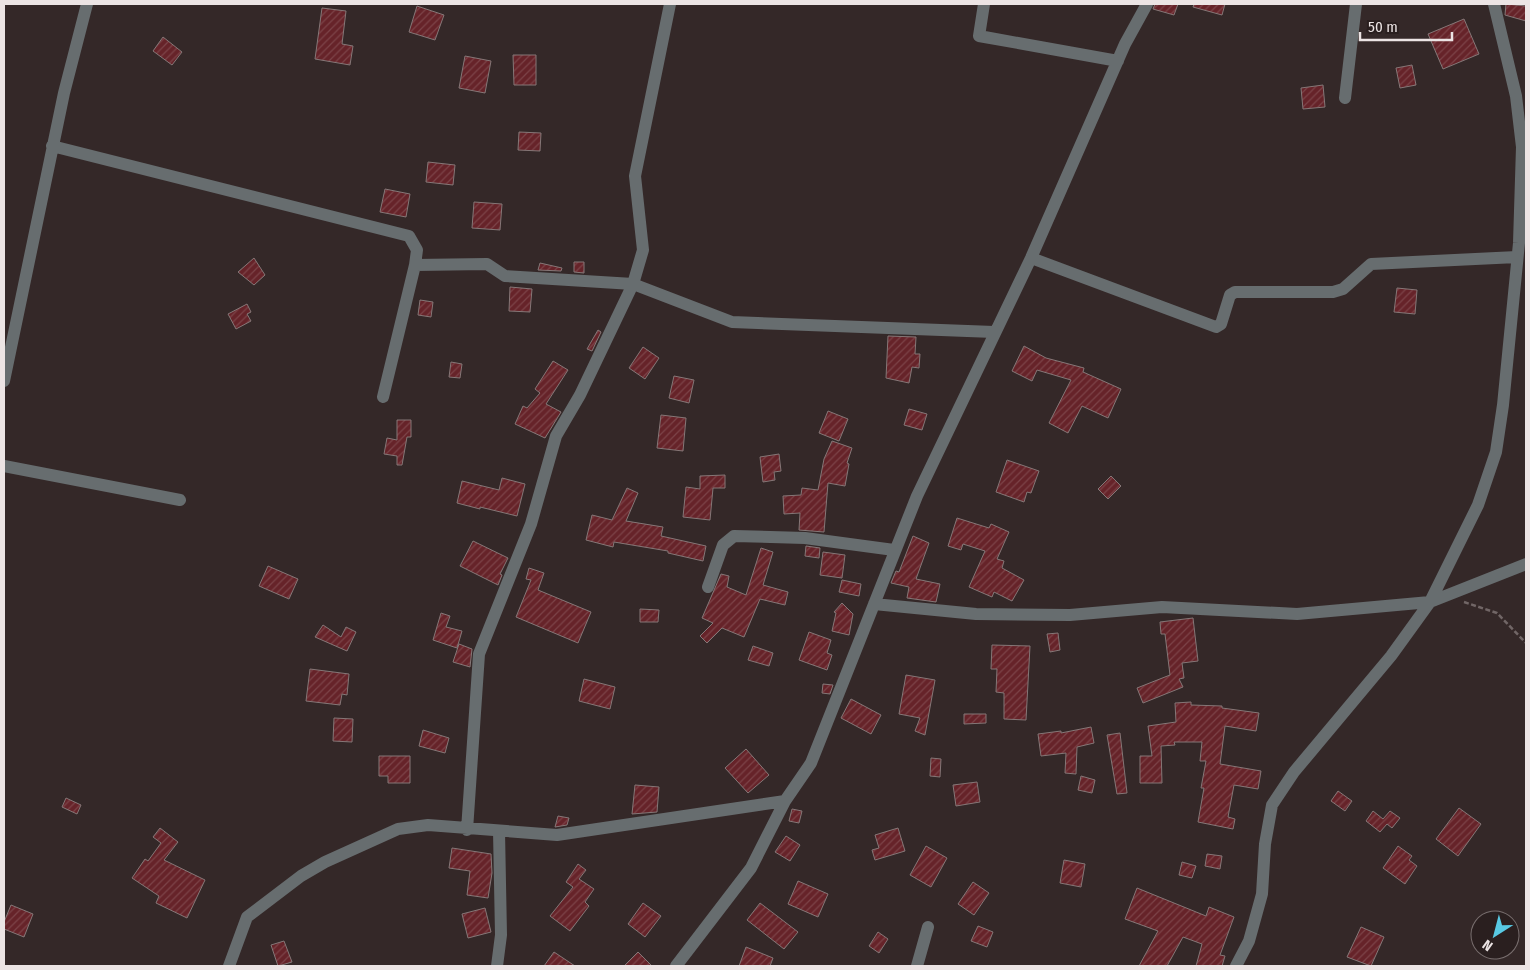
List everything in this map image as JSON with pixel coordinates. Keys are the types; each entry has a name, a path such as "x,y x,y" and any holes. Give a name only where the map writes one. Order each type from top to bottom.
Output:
{"street":[{"path":"4,381 52,146 88,4"},
{"path":"467,830 479,654 531,524 556,436 580,395 633,284 643,250 635,176 670,4"},
{"path":"984,4 979,36 1118,61"},
{"path":"676,966 751,868 786,801 811,763 917,496 1031,258 1118,61 1147,4"},
{"path":"1346,98 1356,4"},
{"path":"1236,966 1249,941 1262,894 1265,844 1272,805 1294,772 1390,656 1430,602 1478,505 1496,452 1503,405 1518,257 1523,242 1522,147 1516,96 1494,4"},
{"path":"52,146 409,236 417,250 415,265 382,397"},
{"path":"1031,258 1216,327 1221,324 1230,295 1234,292 1333,292 1343,289 1372,264 1518,257"},
{"path":"415,265 487,264 504,276 633,284 732,322 994,332"},
{"path":"4,466 180,500"},
{"path":"708,587 723,545 734,536 805,538 894,550"},
{"path":"874,604 976,614 1070,615 1162,607 1297,614 1430,602 1526,564"},
{"path":"229,966 247,917 301,876 325,862 398,829 428,825 467,830 557,835 786,801"},
{"path":"496,966 501,934 499,832"},
{"path":"917,966 928,927"}],"path":[{"path":"1457,602 1466,602 1497,613 1526,643"}],"building":[{"path":"1155,4 1178,4 1174,15 1153,9"},
{"path":"1194,4 1225,4 1222,15 1193,7"},
{"path":"1506,4 1526,6 1526,21 1505,15"},
{"path":"417,6 444,15 435,40 409,32"},
{"path":"322,8 346,11 342,44 353,46 350,65 315,59"},
{"path":"1464,19 1479,54 1443,69 1428,34"},
{"path":"163,37 182,52 172,65 153,51"},
{"path":"513,55 536,55 536,85 514,85"},
{"path":"465,56 491,61 485,93 459,88"},
{"path":"1412,65 1416,85 1400,88 1396,68"},
{"path":"1323,85 1325,107 1303,109 1301,88"},
{"path":"519,132 541,133 540,151 518,150"},
{"path":"428,162 455,165 453,185 426,182"},
{"path":"385,189 410,194 406,217 380,212"},
{"path":"474,202 502,204 500,230 472,228"},
{"path":"254,258 265,275 254,285 238,272"},
{"path":"574,262 584,262 584,273 574,272"},
{"path":"540,263 562,268 561,271 538,270"},
{"path":"510,287 532,289 530,312 509,311"},
{"path":"1397,288 1417,290 1415,314 1394,312"},
{"path":"420,300 433,302 431,317 418,315"},
{"path":"247,304 251,312 247,314 251,321 236,329 228,314"},
{"path":"598,330 601,332 592,351 587,349"},
{"path":"888,336 916,337 915,354 920,354 919,368 912,367 909,383 886,378"},
{"path":"1024,346 1046,358 1084,368 1083,372 1121,389 1108,418 1082,406 1068,433 1049,423 1071,380 1037,370 1032,381 1012,371"},
{"path":"643,347 659,358 645,379 629,368"},
{"path":"553,361 568,370 546,404 561,412 545,438 515,424 523,406 527,408 540,393 535,389"},
{"path":"451,362 462,364 460,378 449,377"},
{"path":"674,376 694,380 689,403 669,398"},
{"path":"909,409 927,414 922,430 904,425"},
{"path":"828,411 848,419 839,441 819,433"},
{"path":"661,415 686,418 683,451 657,448"},
{"path":"397,420 411,420 411,437 407,437 402,465 397,465 397,456 384,454 387,438 397,440"},
{"path":"832,441 852,448 847,463 849,464 845,486 828,483 824,532 799,530 800,513 784,514 783,496 801,495 802,488 818,490 824,459"},
{"path":"779,454 781,471 774,472 775,480 763,482 760,457"},
{"path":"1007,460 1039,471 1031,493 1027,492 1024,502 996,492"},
{"path":"725,475 725,488 713,488 710,520 683,517 686,487 700,489 700,476"},
{"path":"1111,476 1121,486 1108,499 1098,489"},
{"path":"502,478 525,484 517,516 457,503 462,481 499,490"},
{"path":"627,488 638,493 626,521 663,527 661,536 706,546 703,561 668,553 668,551 614,542 613,547 586,540 592,515 612,520"},
{"path":"957,518 989,528 991,524 1009,532 997,559 1004,561 1002,568 1024,580 1012,601 994,592 992,597 969,587 985,551 963,544 961,550 948,546"},
{"path":"913,536 929,543 916,579 940,584 936,602 907,598 909,587 891,583 896,571 899,572"},
{"path":"473,541 508,558 500,574 502,575 498,585 460,566"},
{"path":"806,546 820,548 819,558 805,556"},
{"path":"761,548 773,552 763,585 788,592 785,605 760,599 744,637 722,628 707,643 700,636 713,623 702,618 721,574 729,576 727,587 746,595"},
{"path":"823,552 845,555 842,578 820,575"},
{"path":"268,566 298,579 289,599 259,586"},
{"path":"529,568 544,573 538,590 591,612 578,643 516,617 531,580 526,579"},
{"path":"842,580 861,584 859,596 839,592"},
{"path":"842,603 853,614 849,635 832,631 836,613 834,612"},
{"path":"640,609 659,610 658,622 640,622"},
{"path":"441,613 450,616 446,627 462,631 457,648 433,640"},
{"path":"1193,618 1198,661 1182,663 1184,678 1179,679 1183,687 1143,703 1137,688 1170,675 1165,634 1161,634 1160,622"},
{"path":"323,625 341,637 346,627 356,632 347,651 315,637"},
{"path":"809,632 831,640 827,653 832,655 827,670 799,660"},
{"path":"1058,633 1060,650 1050,652 1047,634"},
{"path":"459,644 472,649 470,667 453,662"},
{"path":"992,645 1030,646 1026,720 1004,719 1004,693 996,692 997,669 991,669"},
{"path":"753,646 773,653 769,666 748,660"},
{"path":"310,669 349,674 347,695 342,694 340,705 306,701"},
{"path":"906,675 935,680 925,735 915,731 920,718 899,714"},
{"path":"584,679 615,687 610,709 579,701"},
{"path":"823,684 833,685 830,694 822,693"},
{"path":"851,699 881,715 871,734 841,718"},
{"path":"1191,702 1191,705 1222,706 1222,708 1259,713 1256,731 1225,726 1220,764 1261,771 1258,789 1234,785 1228,817 1235,819 1233,829 1198,822 1204,788 1201,788 1206,761 1200,761 1202,742 1174,742 1175,745 1161,746 1162,783 1140,783 1140,756 1152,756 1148,726 1176,722 1175,703"},
{"path":"964,714 986,714 986,723 964,724"},
{"path":"334,718 353,719 352,742 333,741"},
{"path":"1091,727 1094,743 1077,747 1076,774 1065,773 1066,753 1041,756 1038,734 1061,731 1061,733"},
{"path":"423,730 449,738 445,753 419,746"},
{"path":"1120,733 1127,793 1117,794 1107,735"},
{"path":"746,749 769,775 748,793 725,768"},
{"path":"379,756 410,756 410,783 388,783 388,776 379,776"},
{"path":"931,758 941,759 940,777 930,776"},
{"path":"1081,776 1095,780 1092,793 1078,790"},
{"path":"977,782 980,802 956,806 953,785"},
{"path":"635,785 659,787 657,812 632,814"},
{"path":"1338,791 1352,801 1345,811 1331,801"},
{"path":"66,798 81,805 77,814 62,807"},
{"path":"1459,808 1481,824 1458,856 1436,839"},
{"path":"792,809 802,811 799,823 789,821"},
{"path":"1373,811 1383,819 1390,811 1400,818 1392,828 1387,824 1380,832 1366,821"},
{"path":"558,816 569,818 567,825 555,827"},
{"path":"160,828 178,842 164,860 205,880 187,918 156,903 159,896 132,878 145,859 148,861 161,843 153,837"},
{"path":"898,828 905,851 875,860 872,850 879,848 875,835"},
{"path":"786,836 800,845 790,861 775,852"},
{"path":"926,846 947,858 931,887 910,875"},
{"path":"1398,846 1412,856 1409,860 1417,866 1405,884 1383,868"},
{"path":"452,848 491,854 492,873 488,898 467,895 470,871 449,868"},
{"path":"1207,854 1222,856 1220,869 1205,866"},
{"path":"1064,860 1085,864 1081,887 1060,883"},
{"path":"1182,862 1196,866 1192,878 1179,875"},
{"path":"578,864 586,870 579,879 594,889 585,902 589,906 570,931 550,916 573,887 566,882"},
{"path":"798,881 828,894 818,917 788,904"},
{"path":"973,882 989,893 974,915 958,904"},
{"path":"1137,888 1206,916 1209,907 1234,917 1220,955 1225,956 1222,966 1196,966 1202,944 1183,937 1167,966 1139,966 1158,931 1125,919"},
{"path":"643,903 661,916 645,937 628,924"},
{"path":"760,903 798,932 784,949 747,920"},
{"path":"11,905 33,914 24,937 4,929 4,922"},
{"path":"485,908 491,932 468,938 462,914"},
{"path":"978,926 993,932 987,947 971,941"},
{"path":"1361,927 1384,937 1371,966 1347,957"},
{"path":"878,932 888,939 879,953 869,946"},
{"path":"284,941 292,962 278,966 271,945"},
{"path":"746,947 773,958 770,966 739,966"},
{"path":"554,952 575,966 544,966"},
{"path":"638,952 652,966 624,966"}]}
